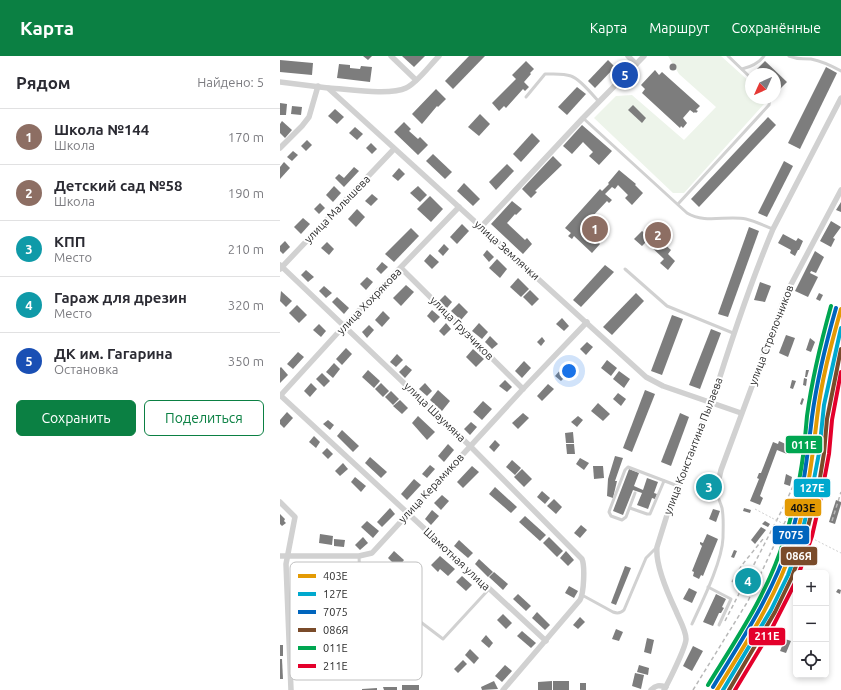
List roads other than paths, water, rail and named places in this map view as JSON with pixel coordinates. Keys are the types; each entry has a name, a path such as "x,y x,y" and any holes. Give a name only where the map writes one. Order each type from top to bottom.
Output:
{"street":[{"path":"391,56 416,80"},
{"path":"280,82 328,88 394,92 405,88 416,80 439,56"},
{"path":"628,56 636,64"},
{"path":"481,227 583,118 644,56"},
{"path":"280,148 302,126 309,116 318,86"},
{"name":"улица Землячки","path":"328,88 651,380 663,386 741,413"},
{"name":"улица Константина Пылаева","path":"665,688 686,640 660,567 657,547 678,486 712,402 733,333 759,262 773,229 841,98"},
{"name":"улица Малышева","path":"281,267 394,149"},
{"name":"улица Стрелочников","path":"717,487 721,470 741,413 786,294 841,190"},
{"name":"улица Хохрякова","path":"280,395 344,326 459,207"},
{"name":"улица Шаумяна","path":"281,267 470,446 580,556 584,564 582,595"},
{"name":"улица Грузчиков","path":"401,268 523,389"},
{"name":"улица Керамиков","path":"280,556 359,556 372,553 523,389 587,322"},
{"name":"Шамотная улица","path":"280,395 546,641"},
{"path":"280,502 295,517 286,564 290,665"},
{"path":"504,690 578,603 582,595"},
{"path":"291,680 291,690"},
{"path":"651,690 658,685 665,688"}],"lane":[{"path":"728,56 745,72"},
{"path":"742,69 762,59 764,56"},
{"path":"789,56 797,60 811,59 832,66 841,71"},
{"path":"526,97 545,74 559,74 572,76 599,102"},
{"path":"678,204 769,104"},
{"path":"583,118 694,217 746,219 773,229"},
{"path":"625,269 667,306 733,333"},
{"path":"636,493 627,516 623,520 613,517 609,512 626,468 630,467 678,486"},
{"path":"630,508 650,514 664,480"},
{"path":"692,624 721,553 723,540 723,515 717,494 717,487"},
{"path":"582,595 613,612 622,612 646,558 657,547"},
{"path":"359,556 359,562"},
{"path":"708,587 731,598 719,625"},
{"path":"422,623 443,639 490,588"}],"railway":[{"path":"693,690 748,601 792,507 800,477 824,362"},
{"path":"725,621 794,484"},
{"path":"832,521 841,492"},
{"path":"732,582 742,565 763,539"}],"place":[{"name":"ДК им. Гагарина","path":"625,75"},
{"name":"Школа №144","path":"595,229"},
{"name":"Детский сад №58","path":"658,235"},
{"name":"КПП","path":"709,487"},
{"name":"Гараж для дрезин","path":"748,581"}]}
